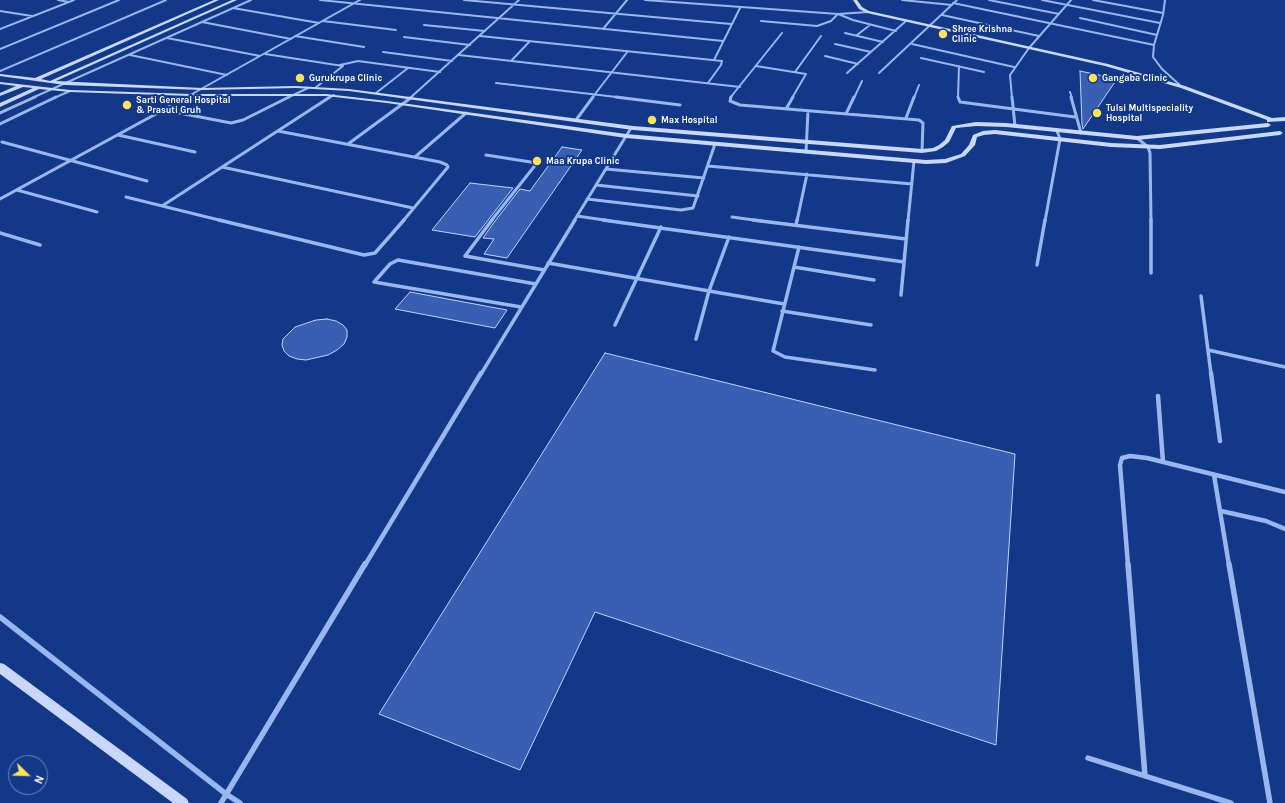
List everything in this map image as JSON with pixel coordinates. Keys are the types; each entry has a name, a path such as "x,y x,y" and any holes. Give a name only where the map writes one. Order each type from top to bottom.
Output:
{"street":[{"path":"58,0 69,2"},
{"path":"0,29 74,0"},
{"path":"0,49 119,0"},
{"path":"0,71 166,0"},
{"path":"0,96 217,0"},
{"path":"0,105 235,0"},
{"path":"0,113 251,0"},
{"path":"320,0 498,20 723,41"},
{"path":"0,199 202,89 360,0"},
{"path":"464,0 732,24"},
{"path":"348,144 411,98 519,0"},
{"path":"603,29 627,0"},
{"path":"644,0 838,14 868,12"},
{"path":"855,0 860,8 868,12 1106,65 1183,87 1272,120 1285,120"},
{"path":"902,0 953,4 1154,45"},
{"path":"879,73 931,27 958,0"},
{"path":"989,0 1059,14"},
{"path":"1042,0 1160,23"},
{"path":"1015,126 1010,75 1014,67 1029,48 1072,0"},
{"path":"1093,0 1163,13"},
{"path":"1165,0 1154,45 1153,57 1162,69 1183,87"},
{"path":"233,8 321,22 396,30"},
{"path":"714,60 740,8"},
{"path":"0,11 32,16"},
{"path":"761,21 817,26 831,21 838,14"},
{"path":"838,14 870,25 896,31"},
{"path":"942,15 1039,36"},
{"path":"1080,18 1157,35"},
{"path":"847,73 906,21"},
{"path":"202,22 291,39"},
{"path":"424,25 485,31"},
{"path":"857,35 870,25"},
{"path":"845,32 883,42"},
{"path":"782,33 730,99 730,101 734,103 786,109 919,120 923,123 922,151"},
{"path":"295,36 364,47"},
{"path":"480,36 719,60 722,63 708,83"},
{"path":"794,72 821,36"},
{"path":"404,37 470,45"},
{"path":"167,38 260,56"},
{"path":"512,60 530,41"},
{"path":"835,44 871,52"},
{"path":"912,44 1014,67"},
{"path":"576,120 628,51"},
{"path":"384,52 452,61"},
{"path":"129,54 227,75"},
{"path":"264,54 340,65 355,61 440,72"},
{"path":"459,54 740,87"},
{"path":"825,56 858,64"},
{"path":"921,58 984,72"},
{"path":"315,88 343,67 340,65"},
{"path":"756,66 806,74 786,109"},
{"path":"959,66 958,99 960,102 1075,117"},
{"path":"376,94 408,68"},
{"path":"0,75 65,84 202,89 315,88 411,98 631,128 922,151 934,150 941,146 947,141 954,127 987,123 1137,138 1268,126 1283,134"},
{"path":"846,114 862,81"},
{"path":"0,83 70,91 191,95 334,95 626,136 914,162 946,161 963,155 972,145 975,136 983,133 995,132 1060,138 1111,145 1160,147 1283,134"},
{"path":"496,83 680,105"},
{"path":"906,118 919,86"},
{"path":"164,110 231,124 243,120 308,88"},
{"path":"0,124 70,91"},
{"path":"1070,92 1075,117 1081,133"},
{"path":"162,206 334,95"},
{"path":"806,152 808,111"},
{"path":"415,158 466,113"},
{"path":"1268,126 1268,122 1272,120"},
{"path":"221,803 631,128"},
{"path":"126,197 364,255 375,253 379,249 448,167 447,164 444,163 278,131"},
{"path":"1037,265 1060,138 1057,131"},
{"path":"118,135 195,152"},
{"path":"1137,138 1148,147 1150,153 1151,273"},
{"path":"2,142 147,181"},
{"path":"588,199 689,210 695,205 715,144"},
{"path":"486,155 537,163 468,250 465,256 544,270"},
{"path":"901,295 914,162"},
{"path":"708,166 912,184"},
{"path":"222,167 413,208"},
{"path":"606,169 704,178"},
{"path":"796,225 806,174"},
{"path":"596,185 698,196"},
{"path":"16,190 97,212"},
{"path":"0,195 5,196"},
{"path":"577,216 904,262"},
{"path":"732,217 906,239"},
{"path":"615,325 660,228"},
{"path":"0,233 40,245"},
{"path":"696,339 709,291 729,237"},
{"path":"799,247 773,348 774,352 777,354 874,370"},
{"path":"521,307 374,282 390,264 398,260 536,284"},
{"path":"548,263 784,304"},
{"path":"794,267 874,280"},
{"path":"1201,296 1220,441"},
{"path":"782,311 871,325"},
{"path":"1208,350 1285,367"},
{"path":"1158,396 1163,462"},
{"path":"1145,776 1120,465 1122,458 1130,456 1163,462 1285,492"},
{"path":"1214,475 1270,803"},
{"path":"1221,511 1266,521 1285,529"},
{"path":"0,617 226,794 240,803"},
{"path":"0,668 184,803"},
{"path":"1088,758 1231,803"}],"building":[{"path":"1080,71 1117,79 1083,129 1082,124"},
{"path":"562,147 582,150 507,258 484,254 494,239 483,238 495,221 520,189 530,191"},
{"path":"470,183 513,188 475,237 432,230"},
{"path":"410,292 507,310 495,328 395,309"},
{"path":"327,319 336,321 343,325 347,330 347,337 344,344 337,350 328,355 306,360 289,356 284,351 282,345 283,339 295,327 316,320"},
{"path":"605,353 1015,454 996,745 595,612 520,770 379,714"}],"place":[{"name":"Shree Krishna Clinic","path":"943,34"},
{"name":"Gurukrupa Clinic","path":"300,78"},
{"name":"Gangaba Clinic","path":"1093,78"},
{"name":"Sarti General Hospital & Prasuti Gruh","path":"127,105"},
{"name":"Tulsi Multispeciality Hospital","path":"1097,113"},
{"name":"Max Hospital","path":"652,120"},
{"name":"Maa Krupa Clinic","path":"537,161"}]}
